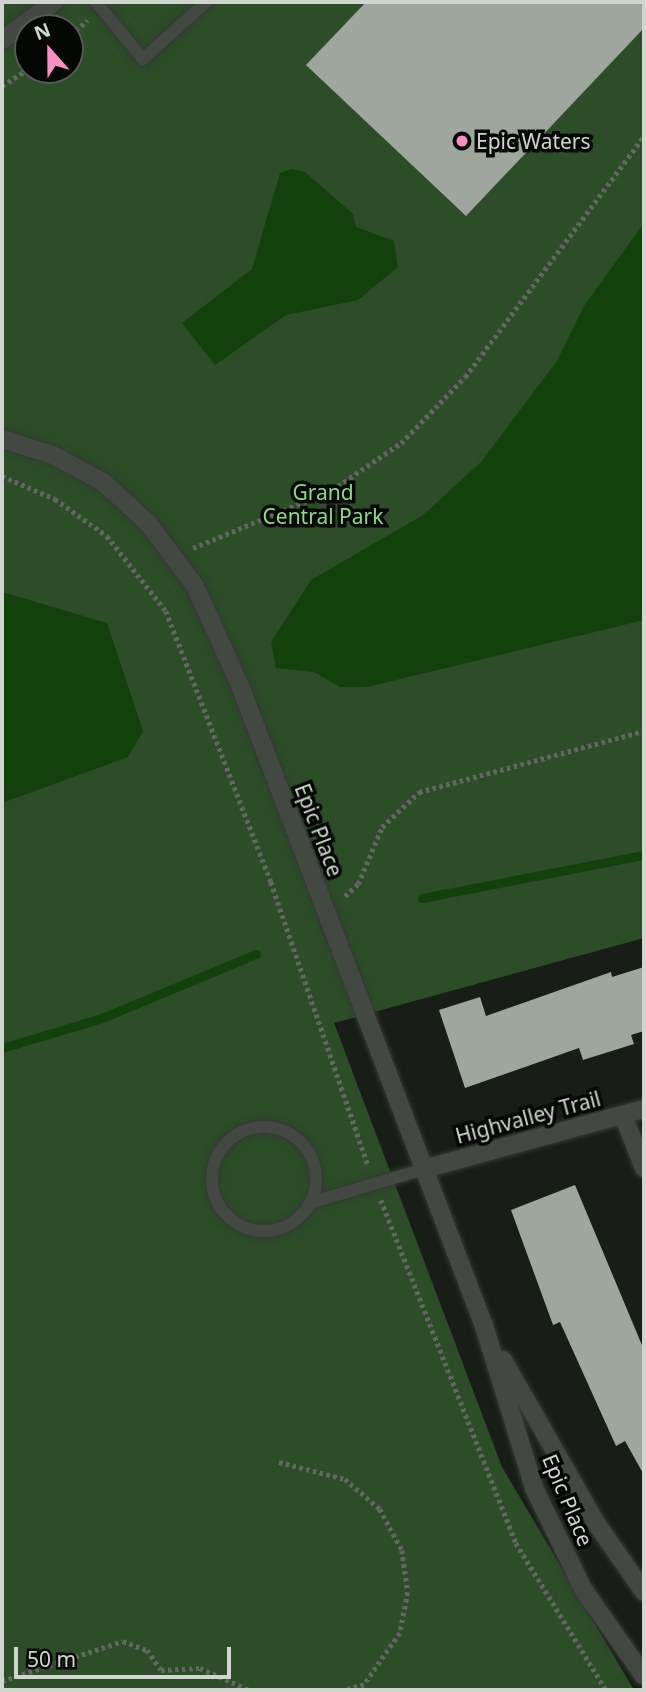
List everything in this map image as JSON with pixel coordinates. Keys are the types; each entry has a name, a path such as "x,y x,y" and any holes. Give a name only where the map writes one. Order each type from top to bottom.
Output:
{"street":[{"path":"2,40 54,2"},
{"name":"Epic Place","path":"2,439 53,455 103,482 148,523 195,586 241,688 484,1326 555,1537 644,1676"},
{"name":"Highvalley Trail","path":"424,1169 644,1109"},
{"path":"623,1115 644,1168"},
{"name":"Epic Place","path":"484,1326 569,1480 644,1592"}],"lane":[{"path":"96,2 143,59 206,2"},
{"path":"310,1203 314,1164 288,1133 248,1130 218,1157 215,1196 240,1225 280,1228 310,1203 376,1186 424,1169"}],"path":[{"path":"145,578 175,559 332,489 401,443 466,377 644,136"},
{"path":"2,476 82,516 145,578 166,611 271,882 376,1186 516,1543 606,1690"},
{"path":"326,914 358,884 382,827 419,792 644,731"},
{"path":"279,1462 345,1479 380,1509 402,1550 408,1592 400,1633 364,1685 344,1690"},
{"path":"2,1681 123,1641 147,1650 161,1670 200,1668 249,1690"}],"green space":[{"name":"Grand Central Park","path":"2,2 644,2 644,938 334,1023 502,1467 634,1690 2,1690"}],"shaded area":[{"path":"292,169 305,172 353,214 356,227 394,241 398,267 358,300 286,315 215,365 182,323 252,269 280,173"},
{"path":"644,223 644,620 367,687 340,687 314,672 276,668 271,642 311,580 423,515 481,462 557,361 584,306"},
{"path":"2,592 107,623 143,731 128,757 2,803"}],"building":[{"name":"Epic Waters","path":"366,2 644,2 644,28 466,216 306,65"},
{"path":"644,967 644,1031 631,1035 634,1044 583,1060 579,1048 465,1088 439,1010 480,997 486,1016 611,972 612,977"},
{"path":"575,1185 644,1350 644,1475 625,1441 616,1446 560,1322 553,1325 511,1210"}],"waterway":[{"path":"422,898 644,855"},
{"path":"2,1048 102,1018 256,954"}],"place":[{"name":"Epic Waters","path":"462,141"}]}
